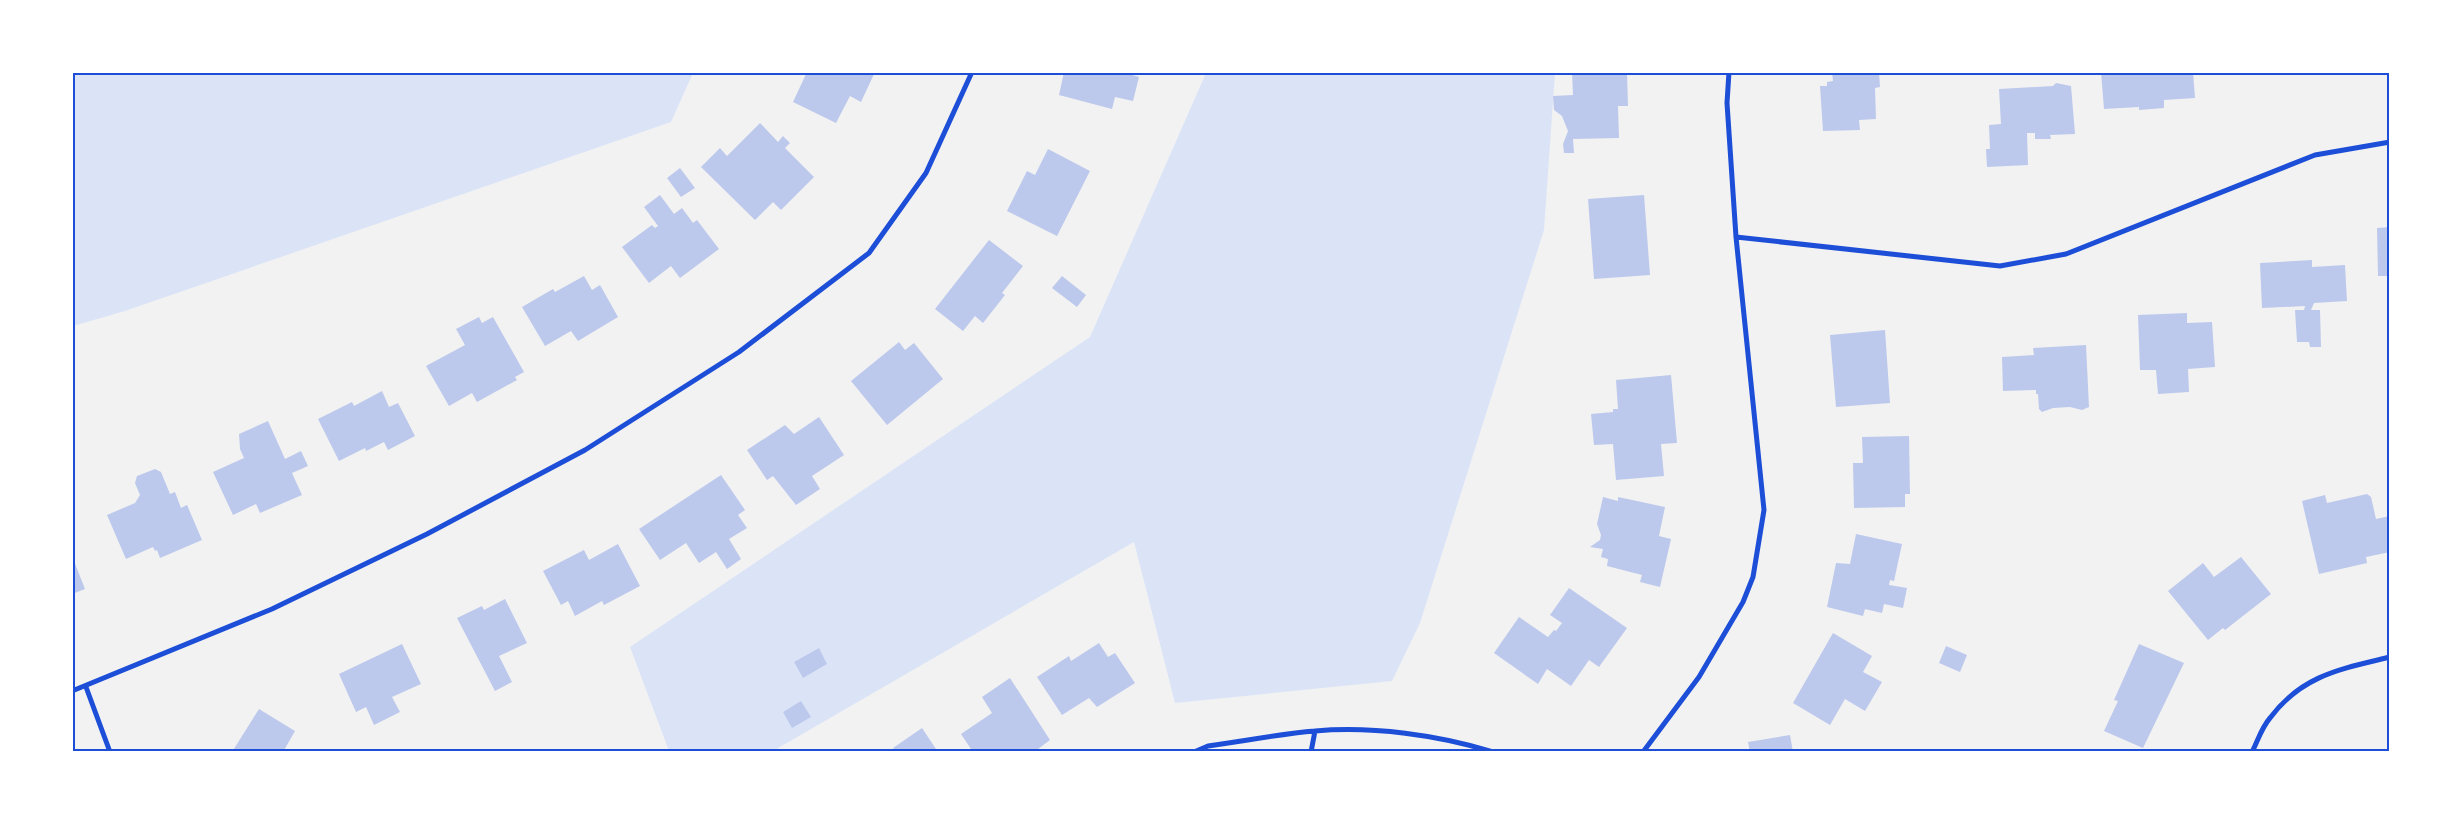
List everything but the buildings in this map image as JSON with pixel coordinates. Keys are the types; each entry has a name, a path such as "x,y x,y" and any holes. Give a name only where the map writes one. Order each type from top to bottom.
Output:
{"street":[{"path":"72,691 86,687 272,609 427,534 585,450 739,352 869,253 926,173 972,72"},
{"path":"1643,752 1699,677 1743,602 1753,577 1764,510 1736,237 1727,103 1729,72"},
{"path":"1736,237 2000,266 2066,254 2315,155 2390,142"},
{"path":"2252,752 2270,717 2303,684 2329,672 2390,657"},
{"path":"86,687 110,752"},
{"path":"1194,752 1208,746 1315,731 1368,730 1461,742 1493,752"},
{"path":"1312,752 1315,731"}],"shaded area":[{"path":"73,72 693,73 671,122 125,311 73,326"},
{"path":"1206,73 1555,73 1544,230 1420,623 1392,681 1175,703 1134,542 773,751 669,751 630,647 1090,337"}]}
